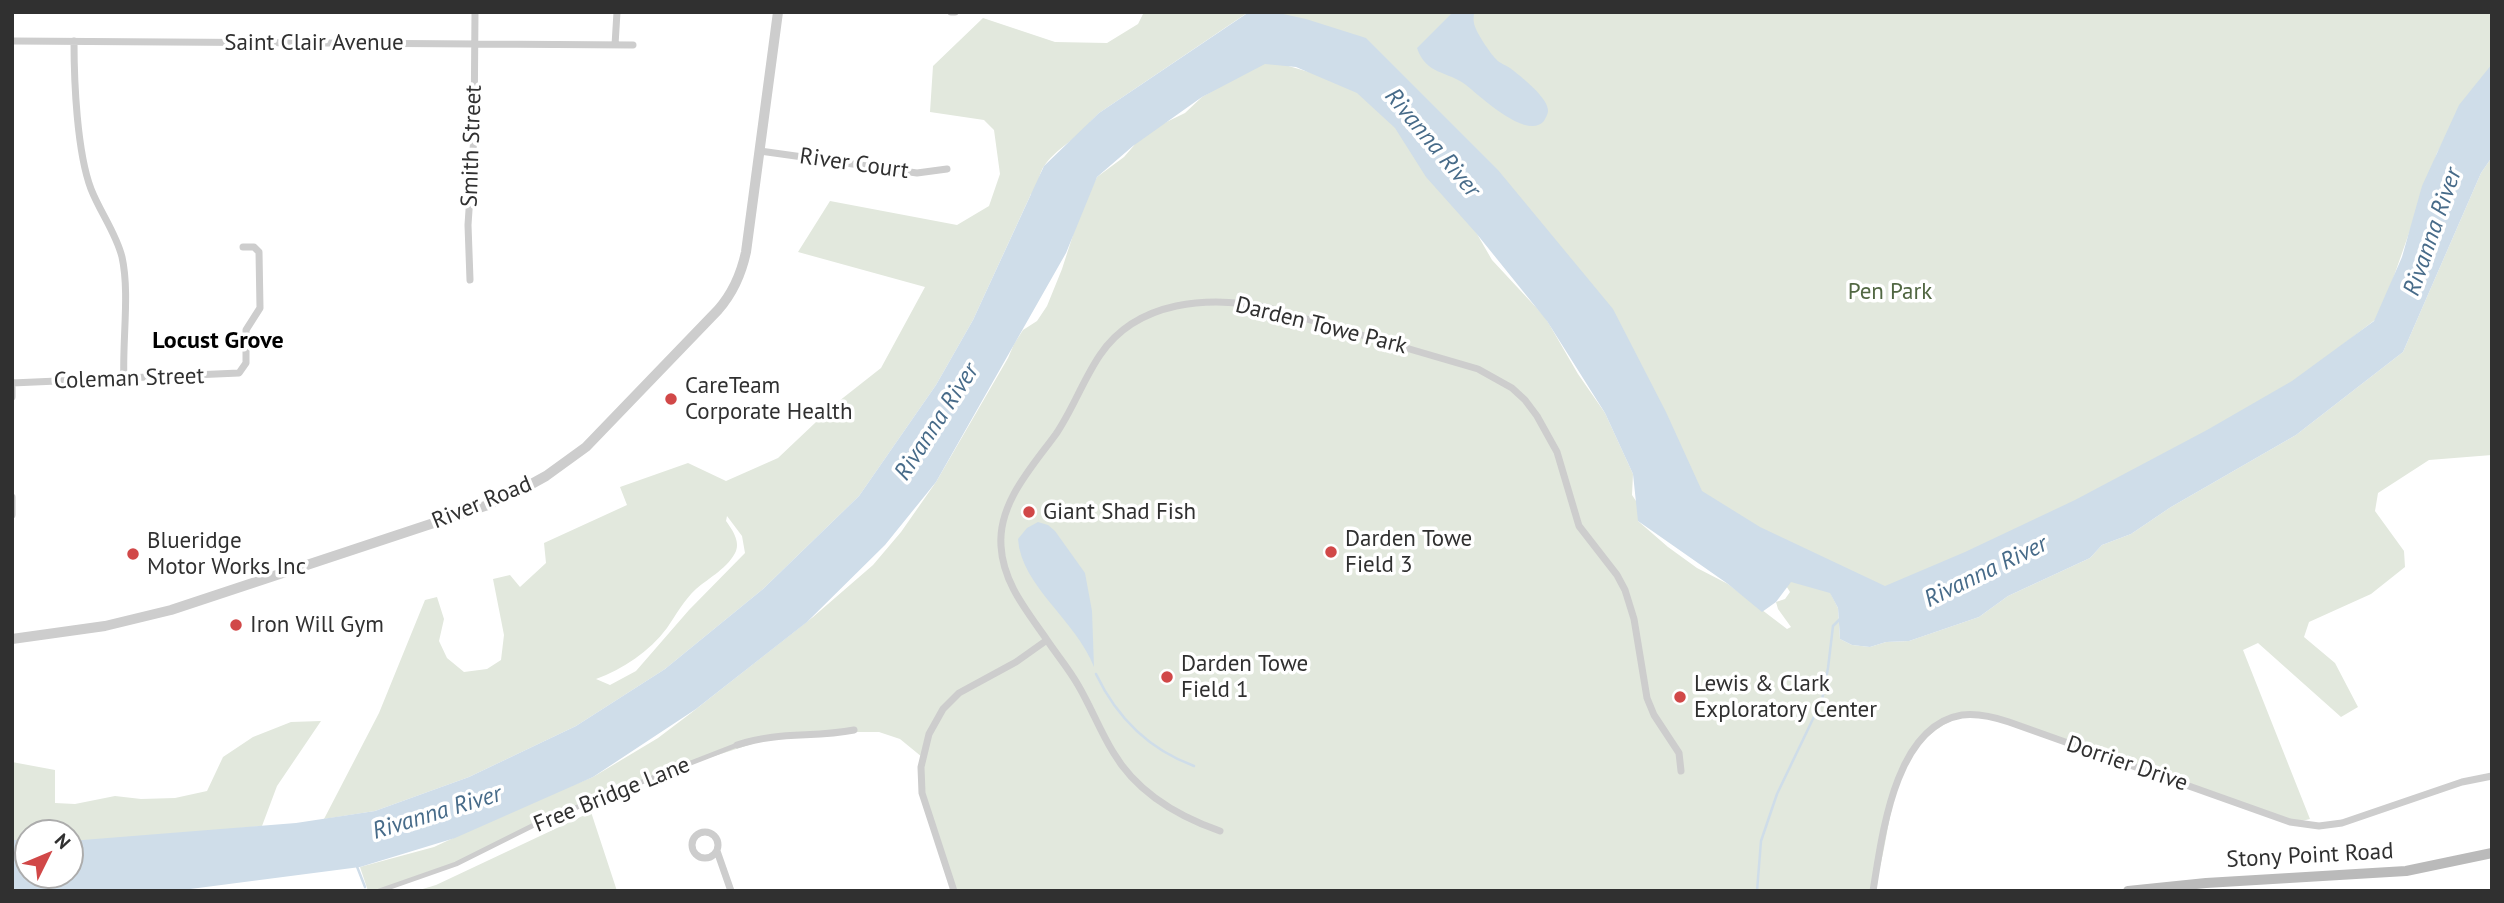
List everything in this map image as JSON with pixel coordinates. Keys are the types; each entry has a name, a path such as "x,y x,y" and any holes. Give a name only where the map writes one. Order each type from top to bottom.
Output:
{"main road":[{"name":"Stony Point Road","path":"2128,891 2406,871 2492,853"}],"street":[{"name":"Smith Street","path":"470,280 468,225 474,135 475,12"},
{"path":"615,45 617,12"},
{"name":"River Road","path":"12,639 105,626 171,610 488,505 546,476 586,447 728,298 742,269 778,12"},
{"name":"Saint Clair Avenue","path":"12,41 633,45"},
{"path":"74,41 77,100 86,171 99,206 117,241 124,269 124,380"},
{"name":"River Court","path":"760,152 917,173 947,169"},
{"name":"Coleman Street","path":"12,382 124,380 239,373 246,363 246,330 260,308 259,252 254,247 243,247"},
{"name":"Darden Towe Park","path":"1220,831 1164,805 1150,795 1125,769 1104,737 1077,682 1011,587 1002,559 1001,529 1007,507 1060,427 1099,356 1128,325 1151,313 1193,303 1212,301 1250,304 1478,369 1512,388 1525,400 1557,452 1578,526 1625,590 1634,620 1647,698 1654,715 1679,753 1681,771"},
{"path":"12,382 12,397"},
{"path":"12,497 12,515"},
{"path":"954,891 922,793 921,767 929,734 935,720 951,701 970,685 1016,662 1047,640"},
{"name":"Dorrier Drive","path":"1873,891 1895,790 1910,754 1928,732 1941,723 1962,715 1988,716 2009,722 2306,826 2342,823 2462,782 2492,776"},
{"name":"Free Bridge Lane","path":"379,891 456,864 544,820 737,745 781,734 854,730"},
{"path":"717,851 731,891"}],"green space":[{"name":"Pen Park","path":"1144,12 2492,12 2492,76 2459,113 2437,153 2380,316 2305,374 2216,431 1928,587 1884,598 1831,594 1838,608 1840,639 1852,645 1870,647 1886,642 1909,641 1979,617 2008,596 2090,558 2102,545 2131,534 2171,507 2296,435 2403,352 2481,173 2492,157 2492,455 2429,460 2378,493 2375,511 2404,551 2405,567 2371,594 2309,622 2304,637 2335,663 2358,707 2341,717 2258,643 2243,650 2310,819 2289,824 2018,725 1966,716 1948,722 1936,730 1919,746 1907,764 1893,804 1873,891 955,891 923,800 919,783 922,757 900,739 879,732 855,732 823,737 771,738 708,758 562,812 435,872 381,891 368,891 360,867 434,847 524,805 593,777 658,738 813,617 873,565 901,532 936,482 1023,330 1037,321 1047,306 1083,204 1097,177 1124,157 1152,129 1185,113 1202,97 1235,78 1246,68 1261,63 1285,65 1333,79 1343,75 1373,95 1399,124 1445,197 1469,220 1492,260 1545,317 1578,374 1605,413 1633,474 1632,495 1638,504 1638,521 1697,568 1728,584 1787,629 1791,627 1776,602 1785,599 1790,592 1785,584 1792,581 1767,573 1711,530 1667,473 1574,282 1368,52 1260,28 1247,13 1099,113 1090,122 1097,124 1050,158 1041,172 1036,195 1031,194 973,320 936,385 859,496 763,589 665,669 576,726 469,777 375,811 324,819 379,713 425,600 437,597 444,619 439,641 447,658 464,672 487,669 501,660 504,635 493,579 510,575 520,587 546,563 544,543 627,505 620,487 688,463 726,481 778,458 834,405 881,368 925,287 798,252 830,201 957,225 989,206 1000,174 994,130 984,120 930,112 933,66 983,18 1055,42 1107,43 1138,24","holes":["727,516 742,536 745,553 689,610 636,671 610,685 596,679 626,665 652,645 692,593 729,562 736,551 737,543 726,521"]},
{"path":"321,721 277,786 262,826 85,842 84,819 14,819 12,840 12,762 55,770 55,803 75,804 115,796 141,799 175,798 207,791 223,757 253,737 291,722"},
{"path":"591,812 617,891 416,891 436,885"}],"water":[{"name":"Rivanna River","path":"1249,12 1274,12 1306,19 1366,38 1498,170 1613,309 1666,412 1702,491 1760,527 1885,586 2075,500 2207,430 2292,381 2374,321 2402,257 2422,186 2459,105 2492,64 2492,157 2481,173 2403,352 2296,435 2171,507 2131,534 2102,545 2090,558 2008,596 1979,617 1909,641 1886,642 1870,647 1852,645 1840,639 1838,608 1830,593 1791,582 1776,602 1762,612 1728,584 1638,521 1633,474 1605,413 1547,321 1476,233 1426,177 1395,128 1357,93 1296,67 1265,64 1202,97 1133,146 1097,177 1066,253 936,482 885,545 807,622 696,709 593,777 455,838 360,867 175,891 12,891 12,840 14,889 84,889 84,840 296,823 375,811 469,777 576,726 665,669 763,589 859,496 936,385 973,320 1044,166 1099,113"},
{"path":"1453,12 1474,12 1475,27 1493,56 1526,81 1544,100 1548,111 1544,121 1536,126 1516,121 1504,115 1459,80 1426,63 1417,48"},
{"path":"1038,522 1055,531 1085,573 1092,611 1094,667 1086,650 1039,588 1021,556 1018,539 1027,528"}],"waterway":[{"path":"1757,891 1761,841 1777,794 1822,700 1833,626 1841,618"},
{"path":"1096,674 1114,705 1136,730 1162,751 1194,766"},
{"path":"356,864 365,887"}],"place":[{"name":"CareTeam Corporate Health","path":"671,399"},
{"name":"Giant Shad Fish","path":"1029,512"},
{"name":"Darden Towe Field 3","path":"1331,552"},
{"name":"Blueridge Motor Works Inc","path":"133,554"},
{"name":"Iron Will Gym","path":"236,625"},
{"name":"Darden Towe Field 1","path":"1167,677"},
{"name":"Lewis & Clark Exploratory Center","path":"1680,697"}],"district":[{"name":"Locust Grove","path":"218,341"}]}
